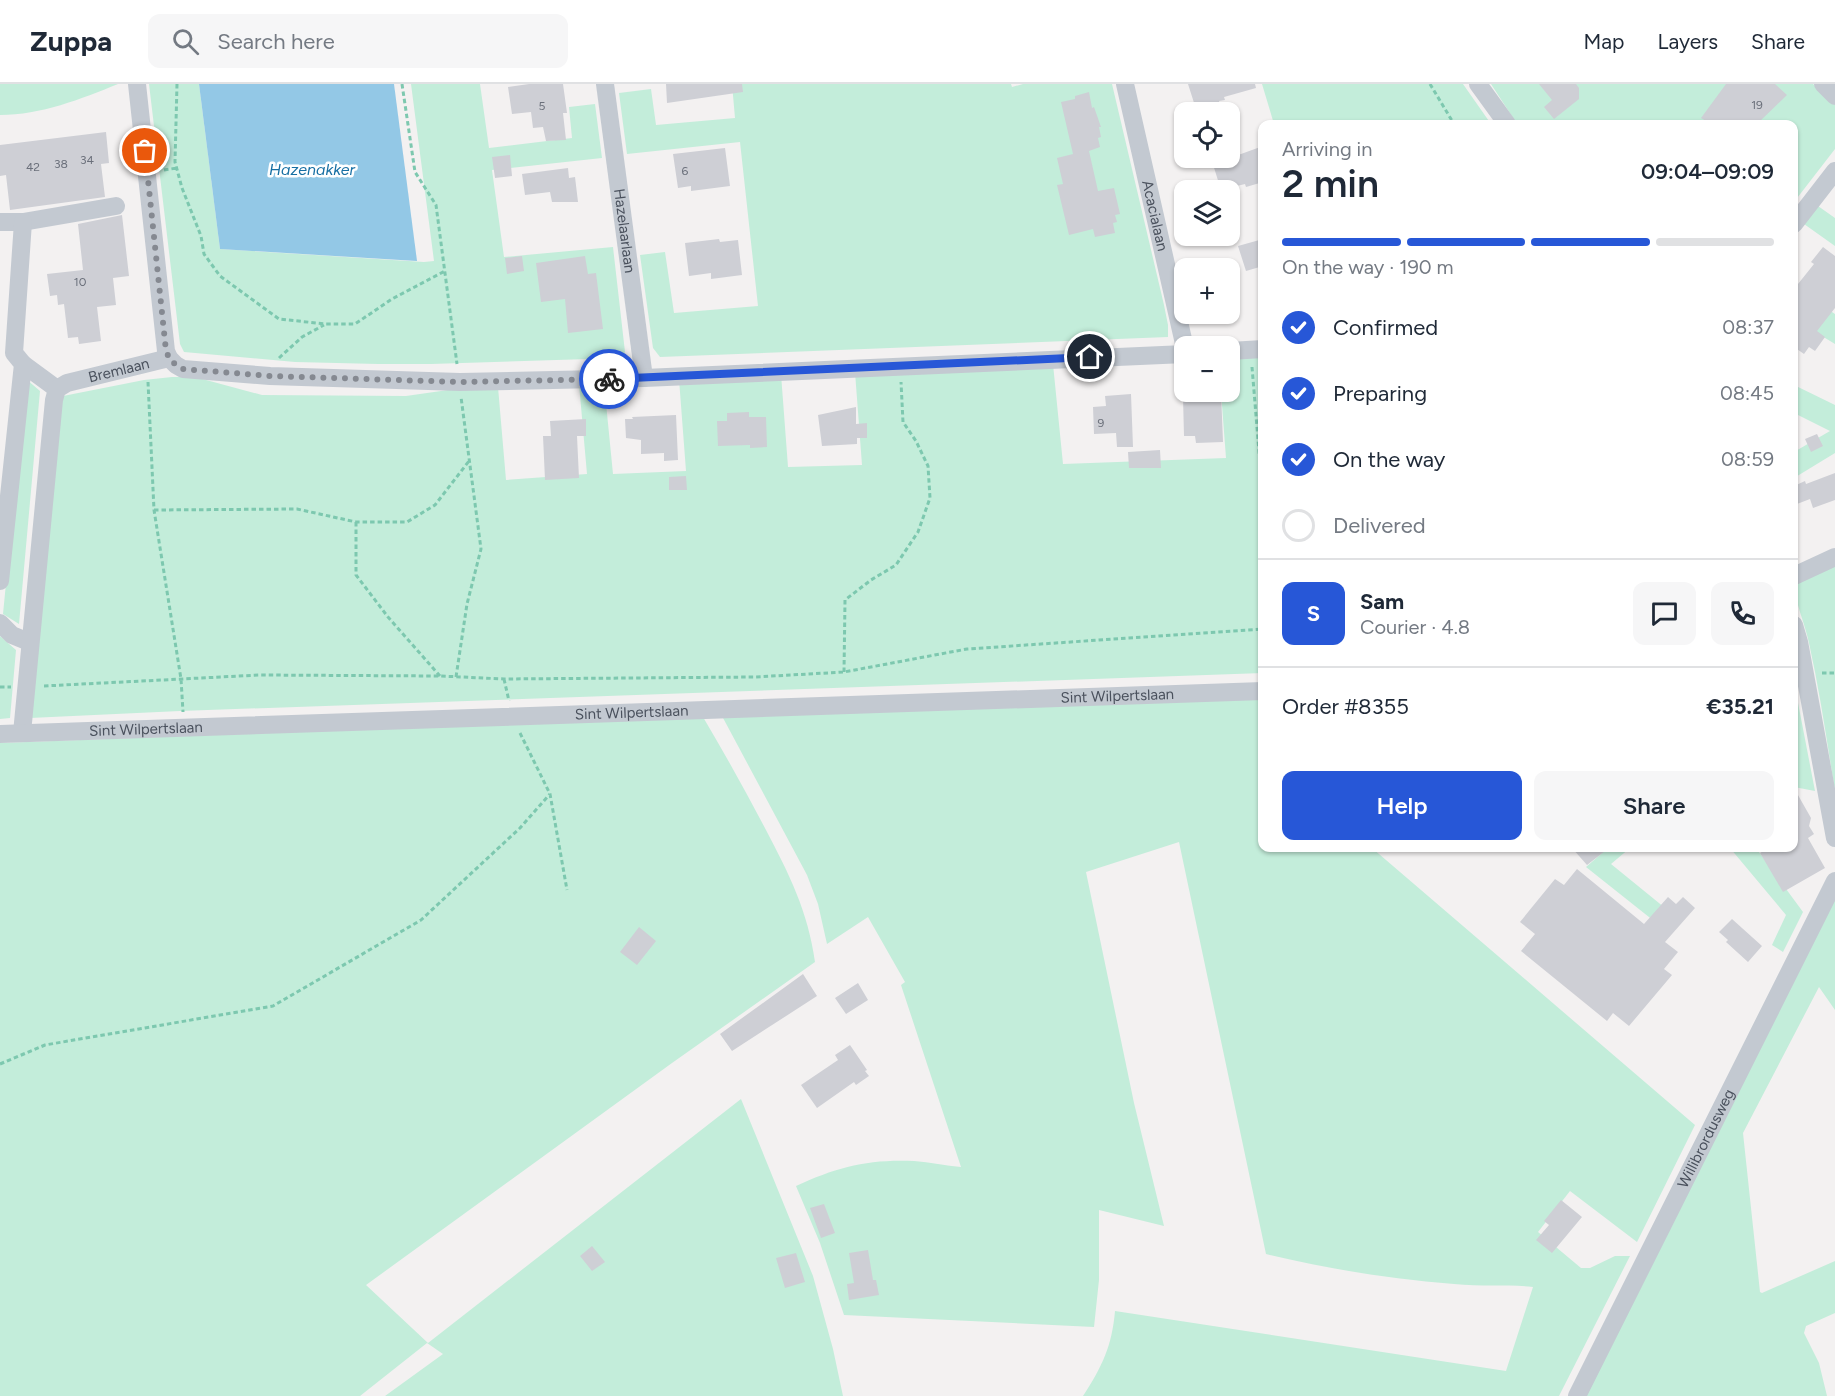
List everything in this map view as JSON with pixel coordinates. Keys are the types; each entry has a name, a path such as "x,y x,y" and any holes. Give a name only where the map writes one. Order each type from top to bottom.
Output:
{"street":[{"path":"137,84 166,351 169,358"},
{"name":"Hazelaarlaan","path":"605,84 645,378"},
{"name":"Acacialaan","path":"1125,84 1182,336"},
{"path":"1479,84 1504,120"},
{"path":"1822,84 1835,96"},
{"path":"1798,219 1835,171"},
{"path":"0,222 23,222 116,206"},
{"path":"21,733 54,400 57,389 23,364 14,353 23,222"},
{"path":"1240,351 1257,350"},
{"name":"Bremlaan","path":"57,389 66,383 169,358 183,369 260,376 460,382 645,378 1174,354"},
{"path":"0,581 23,364"},
{"path":"1798,574 1835,557"},
{"path":"0,623 12,635 29,642"},
{"path":"1799,673 1834,830"},
{"name":"Sint Wilpertslaan","path":"0,734 1258,691"},
{"name":"Willibrordusweg","path":"1576,1396 1835,881"}],"path":[{"path":"177,84 175,162 182,188 201,236 204,254 220,276 279,319 326,324 355,324 392,299 445,271"},
{"path":"402,84 415,172 436,205 481,549 468,604 456,677"},
{"path":"1430,84 1452,120"},
{"path":"260,376 302,337 326,324"},
{"path":"1257,350 1258,375"},
{"path":"147,365 154,510 181,679 185,728"},
{"path":"844,672 845,600 896,565 918,532 930,498 928,466 916,441 903,422 900,365"},
{"path":"154,510 297,509 356,522 407,522 435,505 469,461"},
{"path":"356,522 356,574 388,618 440,676"},
{"path":"42,686 260,675 440,676 504,679 756,677 844,672 967,649 1258,629"},
{"path":"513,717 550,794 567,890"},
{"path":"0,1064 45,1045 273,1006 420,920 520,828 550,794"}],"green space":[{"path":"0,84 118,84 46,109 0,115"},
{"path":"149,84 199,84 220,249 424,262 434,261 411,84 480,84 489,148 572,138 569,107 595,104 602,158 492,170 504,257 613,247 625,352 621,358 378,364 295,362 184,352 180,344"},
{"path":"732,84 1011,84 1012,87 1023,84 1112,84 1164,305 1168,337 660,357 653,348 640,255 665,252 674,313 758,306 740,142 627,154 619,93 651,89 656,125 735,118"},
{"path":"1262,84 1463,84 1488,120 1273,120"},
{"path":"1491,84 1813,84 1835,105 1835,149 1798,197 1798,120 1514,120"},
{"path":"1818,206 1835,218 1835,246 1804,224"},
{"path":"1798,290 1835,314 1835,344 1798,321"},
{"path":"1258,356 1258,673 30,718 58,397 144,380 172,377 195,377 262,395 406,396 469,387 498,387 506,480 587,474 579,384 604,383 613,474 686,471 679,379 781,374 788,467 862,465 855,372 1053,364 1063,464 1226,458 1222,402 1240,402 1240,357"},
{"path":"26,379 40,391 19,624 3,614"},
{"path":"1798,387 1835,405 1835,453 1798,476 1798,450 1830,431 1798,415"},
{"path":"1835,562 1835,791 1817,680 1798,603 1798,578"},
{"path":"0,636 16,650 10,718 0,719"},
{"path":"1258,696 1258,852 1377,852 1695,1125 1637,1242 1570,1191 1538,1232 1581,1268 1590,1268 1615,1256 1630,1256 1559,1396 1083,1396 1105,1356 1115,1311 1506,1371 1533,1287 1464,1285 1406,1279 1336,1269 1266,1254 1179,842 1086,872 1134,1103 1164,1226 1099,1210 1099,1280 1094,1327 844,1315 820,1243 796,1186 839,1169 882,1161 914,1161 961,1167 901,985 905,982 868,917 827,944 818,904 807,875 722,716"},
{"path":"1798,703 1815,791 1798,788"},
{"path":"703,717 751,802 790,878 808,926 815,962 366,1285 428,1343 741,1099 813,1276 843,1396 385,1396 443,1354 427,1343 360,1396 0,1396 0,743"},
{"path":"1603,852 1625,852 1611,864 1670,912 1659,925 1586,867"},
{"path":"1733,852 1759,852 1803,912 1783,952 1772,945 1786,915"},
{"path":"1835,897 1835,1010 1819,987 1743,1133 1760,1292 1835,1261 1835,1313 1806,1326 1804,1333 1819,1363 1827,1396 1584,1396"}],"water":[{"name":"Hazenakker","path":"199,84 394,84 417,261 220,249"}],"building":[{"path":"529,84 563,84 567,113 563,113 566,140 546,141 543,127 533,128 531,112 512,114 508,87"},
{"path":"666,84 742,84 743,92 667,103"},
{"path":"1188,84 1255,84 1256,88 1224,97 1225,100 1219,102 1194,102"},
{"path":"1539,84 1576,84 1579,88 1579,99 1554,119 1544,107 1552,100"},
{"path":"1726,84 1775,84 1787,95 1761,120 1704,120 1701,118"},
{"path":"1089,92 1092,108 1094,107 1101,127 1099,127 1101,137 1098,138 1100,147 1089,151 1098,191 1114,188 1120,214 1115,215 1117,222 1113,223 1115,233 1095,237 1093,229 1069,235 1057,185 1063,184 1057,158 1073,154 1061,102 1075,99 1075,96"},
{"path":"106,132 109,163 101,164 105,197 10,210 6,175 0,176 0,145"},
{"path":"725,148 730,186 691,191 691,186 678,188 673,154"},
{"path":"1258,148 1258,183 1246,187 1245,184 1240,185 1240,180 1218,180 1214,168 1240,168 1240,154"},
{"path":"510,155 512,176 495,178 492,157"},
{"path":"568,168 569,178 575,177 578,202 552,202 550,192 525,195 522,174"},
{"path":"122,215 129,276 113,278 116,305 97,307 101,341 79,344 78,337 68,338 64,304 58,305 57,295 50,296 47,274 83,270 78,224"},
{"path":"719,239 720,242 738,240 742,275 711,279 711,273 689,276 685,243"},
{"path":"1258,240 1258,267 1246,271 1238,246"},
{"path":"1823,247 1835,256 1835,308 1817,331 1825,337 1815,351 1809,347 1804,354 1798,350 1798,284 1814,264 1811,262"},
{"path":"522,256 524,271 507,274 505,258"},
{"path":"585,256 588,274 596,273 603,329 568,333 565,299 541,302 536,263"},
{"path":"1131,394 1133,447 1117,447 1116,433 1094,434 1093,407 1106,406 1105,396"},
{"path":"1183,402 1221,402 1223,442 1196,443 1195,436 1184,436"},
{"path":"856,407 856,424 867,423 867,438 857,438 857,444 822,446 818,415"},
{"path":"749,412 749,417 766,417 767,447 718,446 717,421 727,421 727,413"},
{"path":"676,415 678,460 664,461 664,453 641,454 641,440 626,438 625,419"},
{"path":"586,419 586,436 577,436 579,478 545,480 543,436 551,436 550,421"},
{"path":"1817,434 1823,446 1811,452 1805,439"},
{"path":"1160,450 1161,468 1129,468 1128,452"},
{"path":"1835,473 1835,500 1813,508 1810,499 1798,504 1798,484 1805,481 1806,484"},
{"path":"686,476 687,490 669,490 669,477"},
{"path":"1798,795 1811,818 1809,826 1814,834 1808,838 1825,868 1783,892 1760,853 1798,852"},
{"path":"1576,852 1604,852 1587,865"},
{"path":"1577,869 1644,924 1668,897 1676,904 1683,897 1695,908 1665,942 1678,952 1664,969 1672,975 1629,1026 1613,1013 1607,1021 1521,951 1535,934 1520,922 1555,879 1564,885"},
{"path":"1732,919 1762,946 1748,962 1726,942 1728,940 1719,932"},
{"path":"639,927 656,941 637,965 620,952"},
{"path":"803,974 817,996 732,1051 720,1034"},
{"path":"858,983 868,1000 846,1014 835,998"},
{"path":"850,1045 869,1076 856,1085 854,1082 817,1108 801,1085 838,1060 835,1055"},
{"path":"1561,1200 1582,1217 1552,1253 1536,1240 1549,1225 1544,1221"},
{"path":"824,1204 835,1233 821,1238 810,1208"},
{"path":"592,1246 605,1262 592,1271 580,1256"},
{"path":"868,1250 873,1280 876,1280 879,1295 849,1300 847,1284 854,1283 849,1253"},
{"path":"796,1253 805,1282 785,1288 776,1258"}],"way so far":[{"path":"145,151 166,351 169,358 183,369 270,376 460,382 609,379"}],"route":[{"path":"609,379 1090,357"}]}
